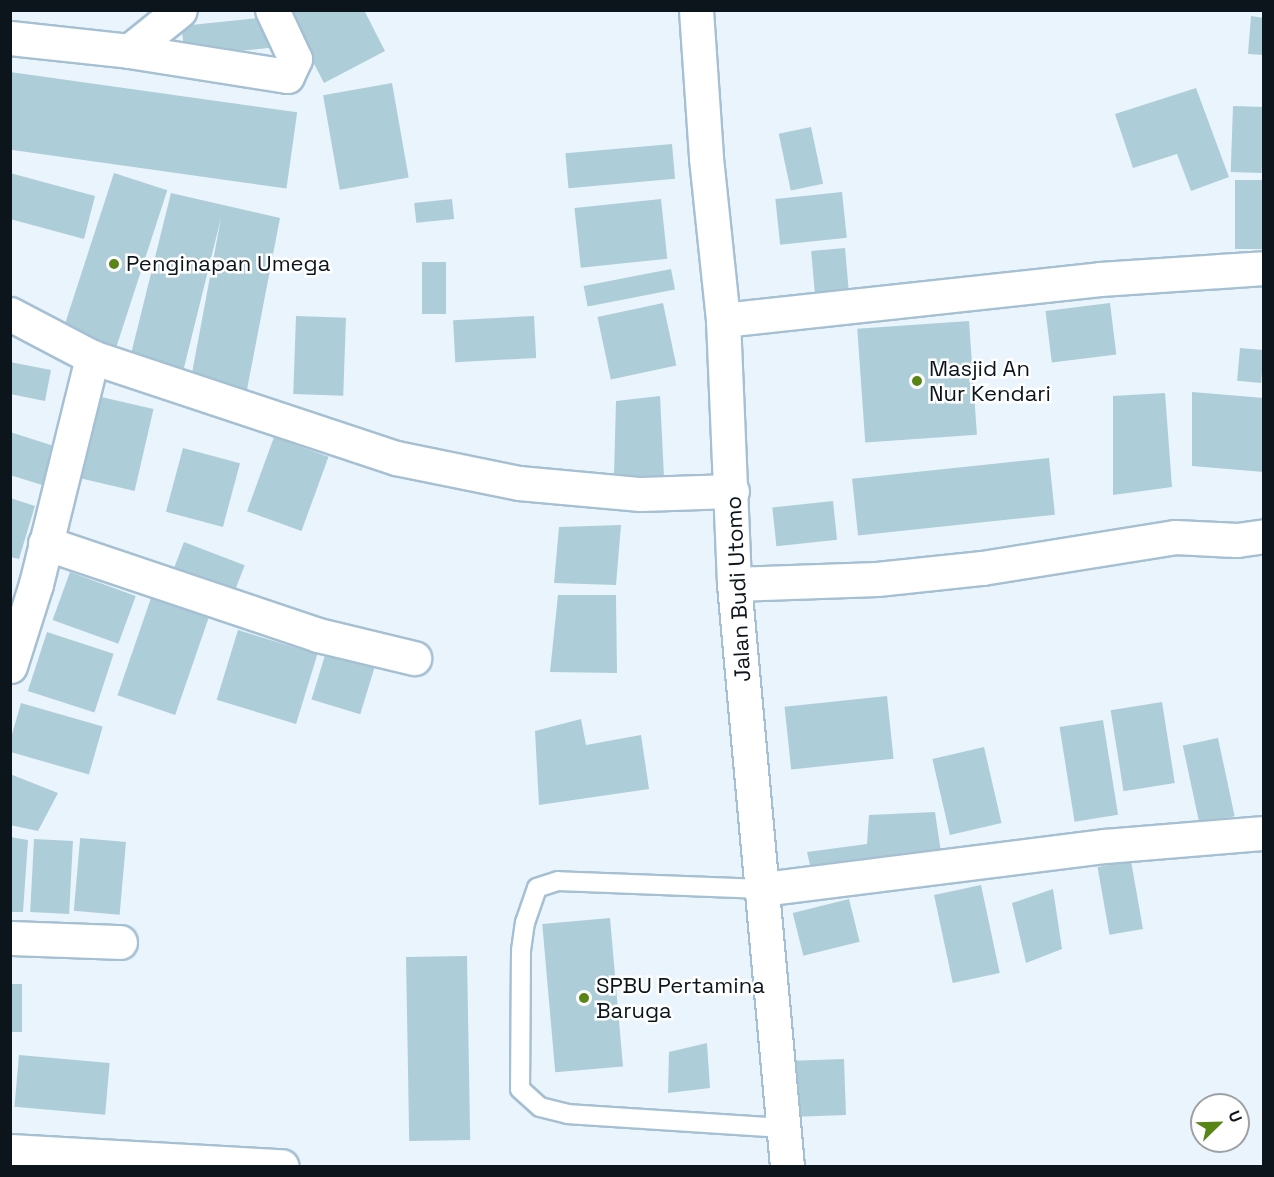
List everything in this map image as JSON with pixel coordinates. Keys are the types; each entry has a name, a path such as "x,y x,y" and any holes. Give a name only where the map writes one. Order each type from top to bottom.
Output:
{"street":[{"path":"129,51 180,10"},
{"path":"10,38 129,51 287,76 295,59 272,10"},
{"name":"Jalan Budi Utomo","path":"696,10 706,158 723,320 732,491 734,584 786,1128 787,1167"},
{"path":"723,320 1100,279 1263,268"},
{"path":"10,314 92,357 396,458 481,476 641,494 732,491"},
{"path":"10,666 45,543 92,357"},
{"path":"734,584 878,579 982,568 1174,537 1237,540 1263,536"},
{"path":"45,543 318,635 414,658"},
{"path":"763,889 1105,846 1263,833"},
{"path":"10,938 120,942"},
{"path":"10,1151 282,1167"}],"lane":[{"path":"763,889 558,880 537,888 525,922 520,951 520,1089 540,1107 568,1114 786,1128"}],"building":[{"path":"286,10 364,10 385,51 324,83"},
{"path":"1251,16 1264,18 1264,55 1248,54"},
{"path":"267,17 270,48 185,57 181,26"},
{"path":"10,72 297,112 286,189 10,150"},
{"path":"392,83 409,178 340,190 323,95"},
{"path":"1196,88 1229,177 1191,191 1177,154 1133,168 1115,114"},
{"path":"1233,106 1264,107 1262,173 1231,172"},
{"path":"811,127 823,184 791,191 779,134"},
{"path":"672,144 675,179 568,188 565,153"},
{"path":"10,173 95,196 84,239 10,219"},
{"name":"Penginapan Umega","path":"114,173 167,190 113,356 60,338"},
{"path":"1235,180 1264,180 1264,249 1235,249"},
{"path":"842,192 847,238 780,245 775,199"},
{"path":"171,193 280,218 245,400 189,389 221,218 182,376 129,362"},
{"path":"452,199 454,219 416,223 414,203"},
{"path":"661,199 667,259 581,268 574,208"},
{"path":"845,248 849,298 815,301 811,251"},
{"path":"422,262 446,262 446,314 422,314"},
{"path":"671,269 675,290 588,307 584,286"},
{"path":"663,303 676,366 611,380 597,317"},
{"path":"1110,303 1116,355 1052,363 1045,311"},
{"path":"296,316 346,318 343,396 293,394"},
{"path":"534,316 536,358 455,362 453,320"},
{"name":"Masjid An Nur Kendari","path":"969,321 977,435 865,443 857,329"},
{"path":"1240,348 1264,350 1261,383 1237,381"},
{"path":"10,362 51,370 45,401 10,394"},
{"path":"1192,392 1264,398 1264,472 1192,466"},
{"path":"1165,393 1172,487 1113,495 1113,396"},
{"path":"97,396 154,409 135,491 78,478"},
{"path":"660,396 664,477 614,475 616,401"},
{"path":"10,432 54,446 42,485 10,475"},
{"path":"274,437 329,457 301,531 247,511"},
{"path":"183,448 240,463 223,527 166,512"},
{"path":"1049,458 1055,515 858,535 852,479"},
{"path":"10,498 35,506 19,559 10,557"},
{"path":"833,501 837,540 776,546 772,507"},
{"path":"621,525 616,585 554,583 559,527"},
{"path":"184,542 245,565 234,593 173,570"},
{"path":"70,572 136,596 118,644 53,620"},
{"path":"152,595 210,615 175,715 117,695"},
{"path":"558,595 616,595 617,673 550,672"},
{"path":"238,630 317,654 296,724 217,700"},
{"path":"47,632 114,654 94,713 28,691"},
{"path":"329,642 378,657 360,714 311,699"},
{"path":"887,696 894,759 791,769 785,707"},
{"path":"1162,702 1175,783 1123,791 1111,710"},
{"path":"21,703 103,726 89,774 10,752 10,741"},
{"path":"581,719 586,745 641,735 649,789 539,805 535,731"},
{"path":"1103,720 1118,815 1075,822 1060,727"},
{"path":"1218,738 1235,816 1199,824 1183,745"},
{"path":"984,747 1002,823 950,835 932,759"},
{"path":"10,774 58,793 38,831 10,825"},
{"path":"935,812 942,859 813,878 807,852 867,844 869,815"},
{"path":"10,837 28,840 23,912 10,912"},
{"path":"80,838 126,842 120,915 74,911"},
{"path":"34,839 73,841 69,914 30,912"},
{"path":"1131,861 1143,929 1109,935 1098,867"},
{"path":"981,885 1000,973 953,983 934,895"},
{"path":"1053,889 1062,949 1026,963 1012,903"},
{"path":"849,899 860,942 803,956 793,913"},
{"name":"SPBU Pertamina Baruga","path":"610,918 623,1066 555,1072 542,924"},
{"path":"467,956 470,1140 409,1141 406,957"},
{"path":"10,984 22,984 22,1032 10,1032"},
{"path":"707,1043 710,1088 668,1093 669,1052"},
{"path":"19,1055 110,1063 105,1115 14,1107"},
{"path":"844,1059 846,1115 796,1117 794,1061"}],"place":[{"name":"Penginapan Umega","path":"114,264"},
{"name":"Masjid An Nur Kendari","path":"917,381"},
{"name":"SPBU Pertamina Baruga","path":"584,998"}]}
